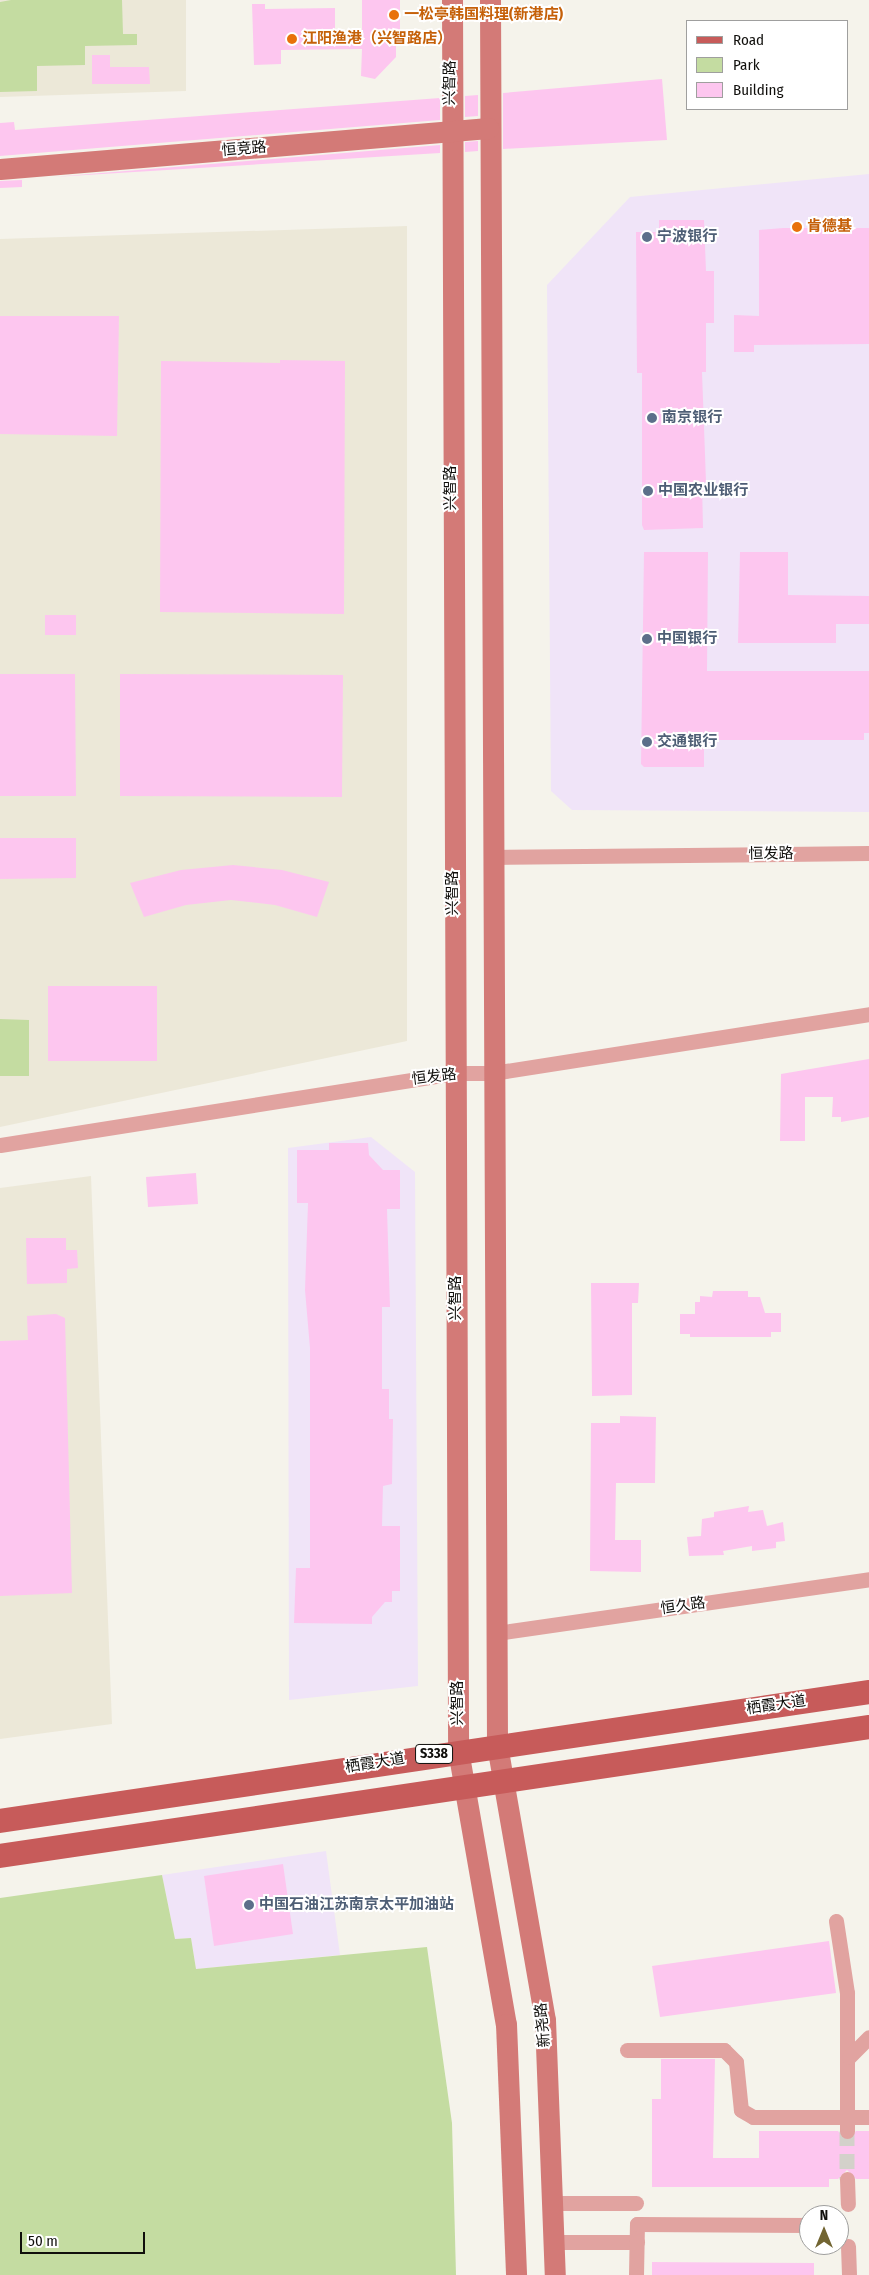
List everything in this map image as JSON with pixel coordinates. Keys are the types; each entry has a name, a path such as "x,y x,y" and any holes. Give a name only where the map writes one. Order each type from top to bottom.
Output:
{"main road":[{"name":"兴智路","path":"452,0 449,129 458,1750 466,1786"},
{"path":"490,0 488,128 496,1633 497,1746 504,1779"},
{"name":"恒竞路","path":"0,169 449,129 488,128"},
{"name":"栖霞大道","path":"0,1821 458,1750 869,1692"},
{"name":"S338","path":"0,1856 504,1779 869,1727"},
{"name":"新尧路","path":"504,1779 544,2020 555,2275"},
{"path":"466,1786 506,2024 516,2275"}],"street":[{"name":"恒发路","path":"492,857 869,853"},
{"name":"恒发路","path":"0,1145 454,1073 493,1073 869,1014"},
{"name":"恒久路","path":"496,1633 869,1579"},
{"path":"836,1920 847,1993 849,2057 848,2124"},
{"path":"849,2057 869,2037"},
{"path":"627,2050 724,2050 736,2062 741,2110 753,2117 848,2124 869,2117"},
{"path":"847,2179 848,2204"},
{"path":"552,2203 636,2203"},
{"path":"636,2275 637,2224 799,2225"},
{"path":"554,2242 637,2242"},
{"path":"848,2255 849,2275"}],"shaded area":[{"path":"0,0 186,0 186,91 0,97"},
{"path":"869,174 869,812 572,810 551,791 547,285 630,197"},
{"path":"407,226 407,1041 0,1127 0,239"},
{"path":"371,1137 415,1172 418,1686 289,1700 288,1148"},
{"path":"91,1176 112,1724 0,1739 0,1188"},
{"path":"326,1851 340,1955 196,1969 191,1938 175,1939 162,1875"}],"green space":[{"path":"11,0 122,0 123,34 137,34 137,45 85,46 85,65 37,66 37,91 0,92 0,2"},
{"path":"0,1019 29,1020 29,1076 0,1076"},
{"path":"162,1875 175,1939 191,1938 196,1969 427,1947 452,2123 456,2275 0,2275 0,1898"}],"building":[{"path":"362,0 400,0 400,39 396,39 396,57 375,79 361,76 362,49 281,50 281,64 254,65 252,4 265,4 265,9 335,8 335,35 362,35"},
{"path":"92,55 110,55 110,67 149,67 150,84 92,84"},
{"path":"662,79 667,140 503,149 503,93"},
{"path":"478,95 478,116 465,117 465,96"},
{"path":"440,98 440,120 0,156 0,123 14,122 15,130"},
{"path":"478,141 478,151 465,152 465,142"},
{"path":"440,145 440,153 53,177"},
{"path":"22,180 22,187 0,188 0,181"},
{"path":"659,220 704,220 706,271 714,271 714,323 706,323 706,372 702,372 706,482 702,483 703,528 644,530 642,525 642,373 637,373 636,232 659,232"},
{"path":"783,228 869,228 869,344 754,345 754,352 734,352 734,315 759,316 759,230"},
{"path":"0,316 119,316 117,436 0,434"},
{"path":"280,360 345,361 344,614 160,612 161,361 280,363"},
{"path":"644,552 708,552 707,671 869,671 869,733 864,733 864,740 704,740 704,767 644,767 641,764"},
{"path":"740,552 788,552 788,595 869,596 869,624 836,624 836,643 738,643"},
{"path":"45,615 76,615 76,635 45,635"},
{"path":"0,674 75,674 76,796 0,796"},
{"path":"120,674 343,675 342,797 120,796"},
{"path":"0,838 76,838 76,878 0,879"},
{"path":"233,865 282,870 329,882 317,917 275,905 231,900 186,905 144,917 130,883 181,870"},
{"path":"48,986 157,986 157,1061 48,1061"},
{"path":"869,1059 869,1117 841,1122 841,1117 832,1117 833,1097 805,1097 805,1141 780,1141 781,1074"},
{"path":"329,1143 368,1143 369,1155 383,1170 400,1170 400,1209 387,1209 390,1307 382,1307 382,1389 389,1389 389,1419 393,1419 392,1484 383,1486 382,1526 400,1526 400,1591 392,1591 392,1602 385,1602 372,1617 372,1624 294,1623 296,1568 310,1568 310,1348 305,1290 308,1203 297,1203 297,1150 329,1150"},
{"path":"196,1173 198,1204 148,1207 146,1177"},
{"path":"26,1238 66,1238 66,1250 77,1250 78,1268 67,1269 67,1283 27,1284"},
{"path":"591,1283 639,1283 638,1303 632,1303 632,1395 592,1396"},
{"path":"713,1291 748,1291 748,1297 760,1297 765,1313 781,1313 781,1332 771,1332 771,1337 690,1337 690,1334 680,1334 680,1314 695,1314 695,1302 700,1302 700,1296 712,1297"},
{"path":"56,1314 65,1318 72,1593 0,1596 0,1341 28,1340 27,1316"},
{"path":"620,1416 656,1417 655,1483 616,1483 615,1540 641,1540 641,1572 590,1571 591,1423 620,1423"},
{"path":"749,1506 748,1512 763,1510 767,1526 783,1522 785,1541 776,1542 776,1548 752,1551 752,1546 723,1551 724,1555 689,1556 687,1537 701,1536 702,1519 714,1517 714,1512"},
{"name":"中国石油江苏南京太平加油站","path":"283,1864 293,1934 214,1946 204,1876"},
{"path":"829,1941 836,1993 660,2017 652,1966"},
{"path":"661,2059 715,2059 713,2158 759,2158 759,2131 838,2131 847,2140 856,2131 869,2131 869,2179 856,2179 847,2170 838,2179 829,2179 829,2187 652,2187 652,2099 661,2099"},
{"path":"652,2262 814,2263 814,2275 652,2275"}],"tunnel":[{"path":"847,2131 847,2179"}],"place":[{"name":"一松亭韩国料理(新港店)","path":"394,15"},
{"name":"江阳渔港（兴智路店）","path":"292,39"},
{"name":"肯德基","path":"797,227"},
{"name":"宁波银行","path":"647,237"},
{"name":"南京银行","path":"652,418"},
{"name":"中国农业银行","path":"648,491"},
{"name":"中国银行","path":"647,639"},
{"name":"交通银行","path":"647,742"},
{"name":"中国石油江苏南京太平加油站","path":"249,1905"}]}
